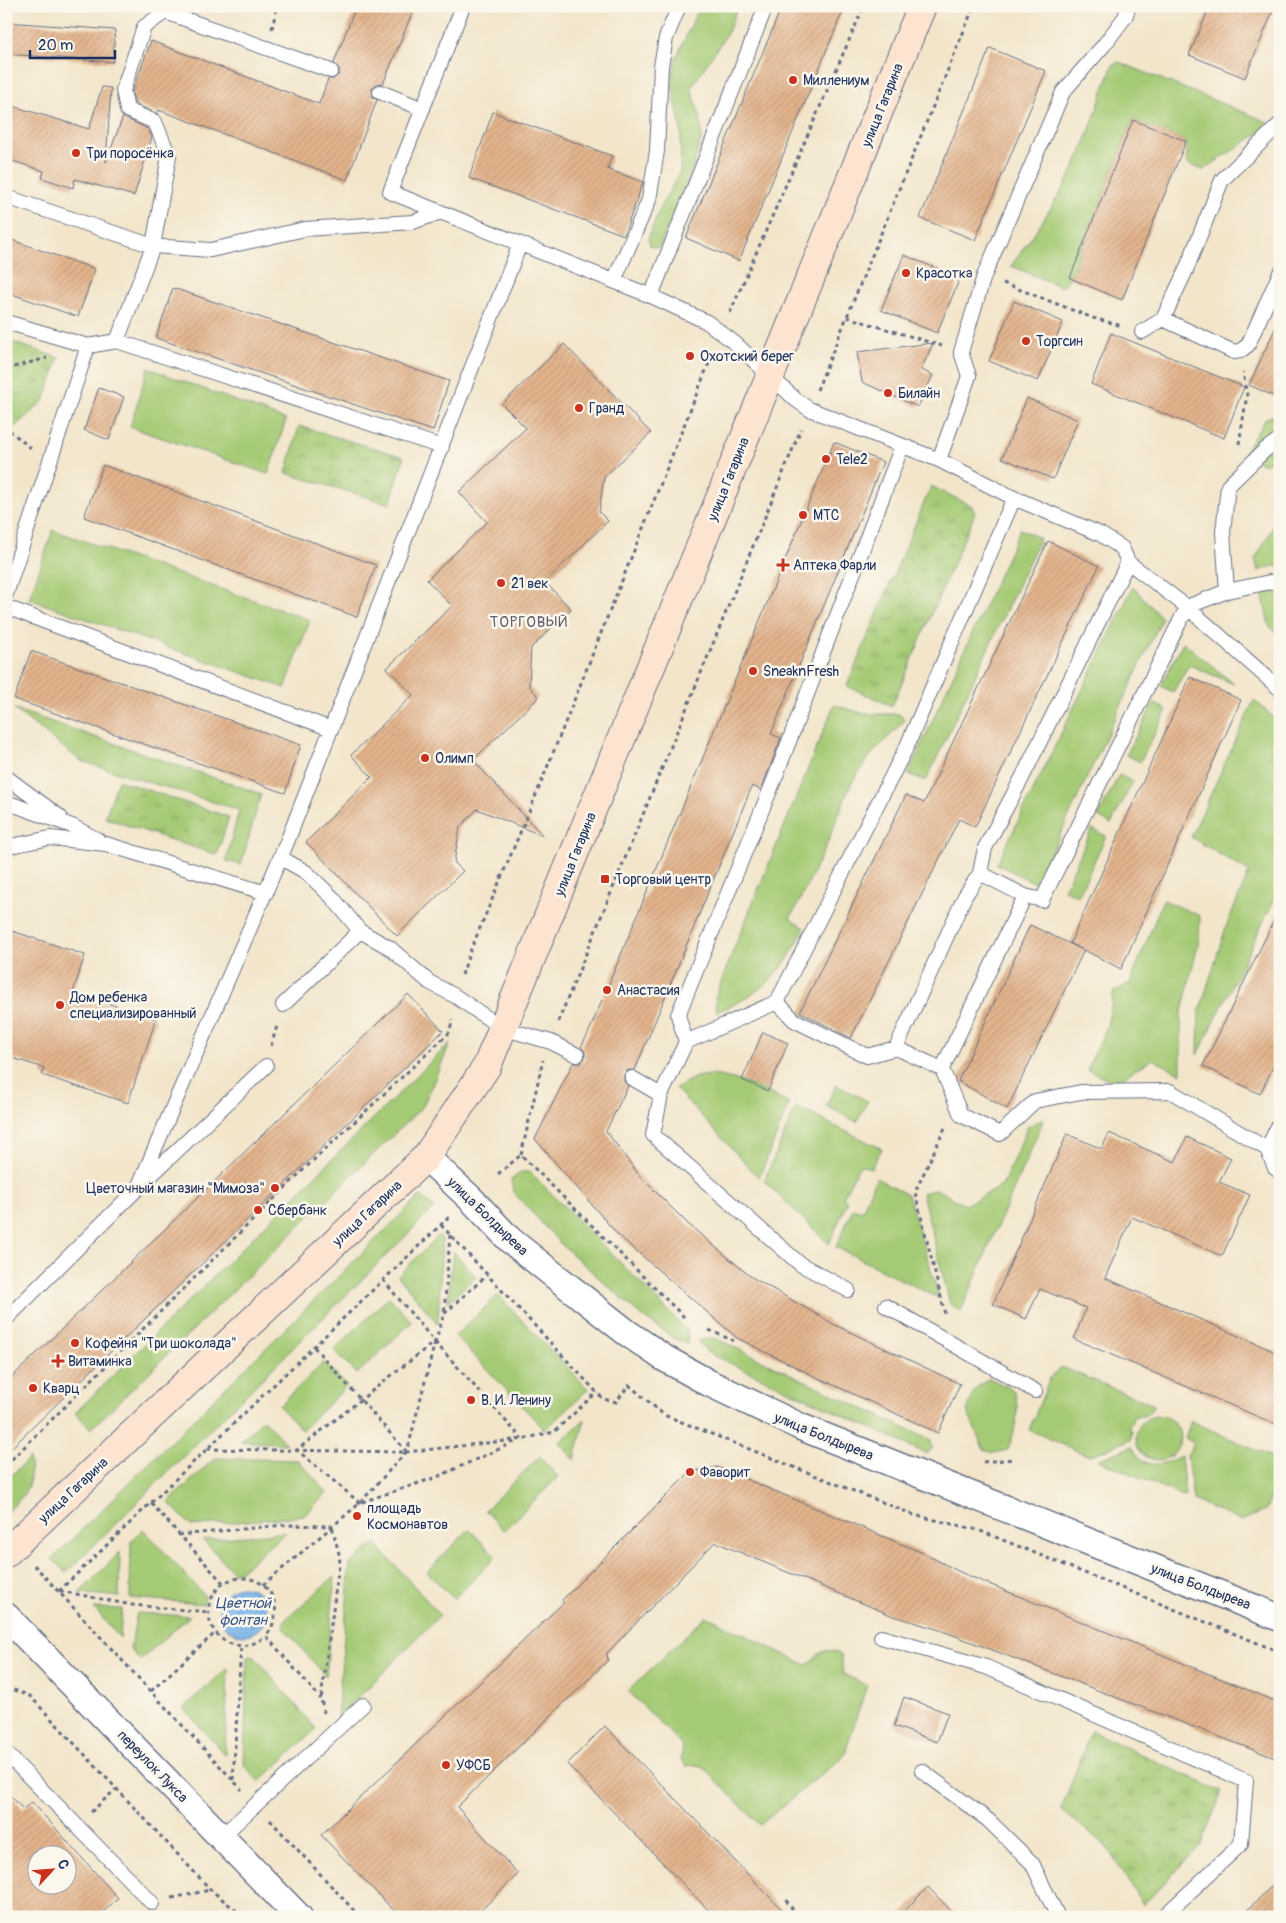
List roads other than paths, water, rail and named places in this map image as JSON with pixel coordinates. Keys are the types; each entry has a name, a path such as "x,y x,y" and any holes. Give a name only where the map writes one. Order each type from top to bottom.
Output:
{"main road":[{"name":"улица Гагарина","path":"6,1553 426,1157 487,1066 921,7"}],"street":[{"name":"улица Болдырева","path":"426,1157 523,1251 626,1332 664,1358 710,1383 801,1427 1280,1618"},
{"name":"переулок Лукса","path":"6,1616 299,1917"}],"lane":[{"path":"463,6 390,192 651,296 706,322 722,332 796,400 809,409 939,460 1014,498 1100,534 1122,548 1128,562 1187,607 1280,689"},
{"path":"651,296 766,6"},
{"path":"939,460 969,376 961,352 984,276 1063,92 1104,45 1125,17 1129,6"},
{"path":"614,281 649,200 657,151 663,57 666,38 677,7"},
{"path":"117,341 153,246 169,156 155,122 127,110 123,90 144,26 167,9 331,71"},
{"path":"380,92 423,109"},
{"path":"1142,332 1163,319 1186,270 1222,180 1280,124"},
{"path":"6,197 153,246 211,250 305,229 413,222 441,212"},
{"path":"138,1188 281,858 520,244"},
{"path":"1163,319 1234,352 1240,352 1248,345 1280,273"},
{"path":"6,322 88,346 117,341 442,447"},
{"path":"6,594 88,346"},
{"path":"1227,591 1223,532 1228,486 1265,450 1280,439"},
{"path":"686,1042 678,1015 775,778 902,446"},
{"path":"848,1290 800,1264 653,1135 661,1095 686,1042 777,1002 907,746 1014,498"},
{"path":"896,1048 965,896 980,872 984,848 1023,776 1128,562"},
{"path":"980,872 1025,896 1042,900 1187,607 1227,591 1280,580"},
{"path":"6,607 331,729"},
{"path":"6,777 72,826"},
{"path":"6,802 72,826 106,844 266,893"},
{"path":"6,847 50,838 106,844"},
{"path":"281,858 306,872 332,897 360,931 390,948 429,982 456,996 502,1028 551,1042 577,1055"},
{"path":"942,1069 1025,896"},
{"path":"283,1005 360,931"},
{"path":"777,1002 794,1020 866,1056 896,1048 942,1069 961,1115 1000,1134 1035,1101 1081,1092 1170,1090 1267,1149 1275,1168 1280,1172"},
{"path":"6,1319 138,1188 266,1066"},
{"path":"632,1078 661,1095"},
{"path":"1267,1149 1280,1122"},
{"path":"886,1306 1035,1391"},
{"path":"881,1638 986,1667 1246,1781 1246,1849 1163,1917"},
{"path":"221,1837 363,1705"},
{"path":"6,1753 152,1903"},
{"path":"922,1771 988,1820 1032,1863 1058,1917"}],"water":[{"name":"Цветной фонтан","path":"238,1587 248,1587 260,1594 267,1606 267,1616 260,1628 248,1635 238,1635 230,1631 223,1624 219,1616 219,1606 223,1598 230,1591"}],"place":[{"name":"Миллениум","path":"793,80"},
{"name":"Три поросёнка","path":"76,153"},
{"name":"Красотка","path":"906,273"},
{"name":"Торгсин","path":"1026,341"},
{"name":"Охотский берег","path":"690,356"},
{"name":"Билайн","path":"888,393"},
{"name":"Гранд","path":"579,408"},
{"name":"Tele2","path":"826,459"},
{"name":"МТС","path":"803,515"},
{"name":"Аптека Фарли","path":"783,565"},
{"name":"21 век","path":"501,583"},
{"name":"SneaknFresh","path":"753,671"},
{"name":"Олимп","path":"425,758"},
{"name":"Торговый центр","path":"605,879"},
{"name":"Анастасия","path":"607,990"},
{"name":"Дом ребенка специализированный","path":"60,1005"},
{"name":"Цветочный магазин \"Мимоза\"","path":"275,1188"},
{"name":"Сбербанк","path":"258,1210"},
{"name":"Кофейня \"Три шоколада\"","path":"75,1343"},
{"name":"Витаминка","path":"58,1361"},
{"name":"Кварц","path":"33,1388"},
{"name":"В. И. Ленину","path":"471,1400"},
{"name":"Фаворит","path":"690,1472"},
{"name":"площадь Космонавтов","path":"357,1516"},
{"name":"УФСБ","path":"446,1765"}],"district":[{"name":"ТОРГОВЫЙ","path":"529,622"}]}
